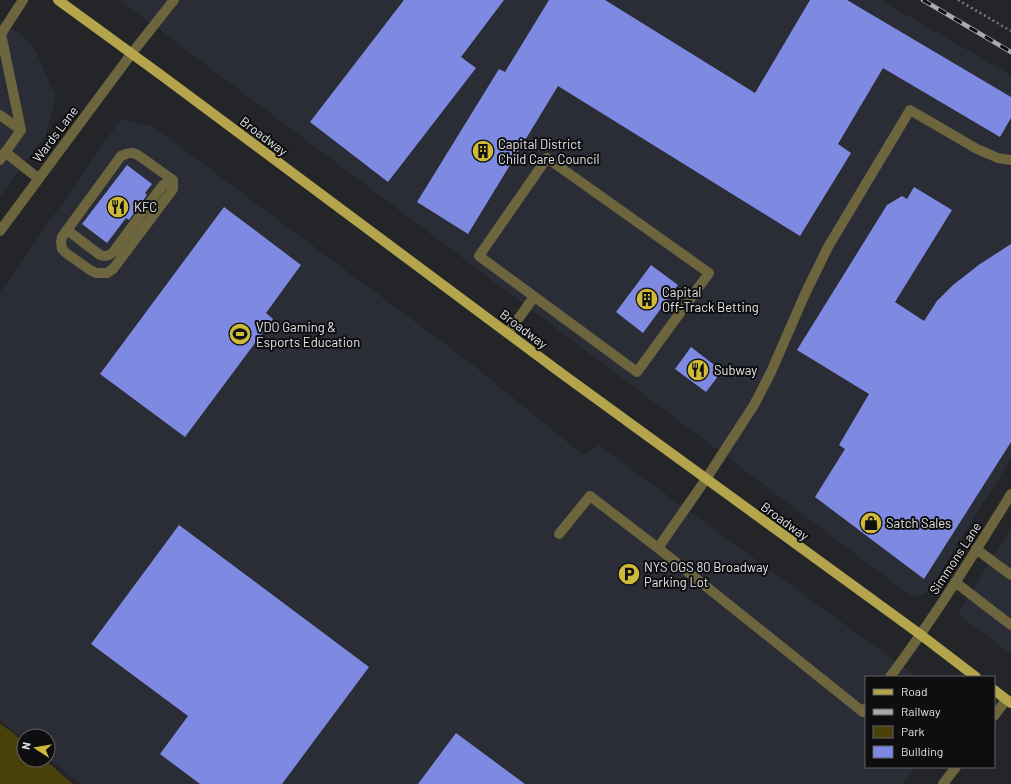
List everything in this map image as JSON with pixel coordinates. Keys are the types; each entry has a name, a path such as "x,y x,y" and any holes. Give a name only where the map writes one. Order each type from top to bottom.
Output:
{"main road":[{"name":"Broadway","path":"58,0 132,53 508,333 921,635 975,676"},
{"path":"995,691 1009,701"}],"street":[{"path":"23,0 0,33 21,130 3,156 39,179"},
{"name":"Wards Lane","path":"0,231 132,53 174,0"},
{"path":"658,548 706,479 754,405 771,372 828,246 910,110 977,149 998,158 1011,160"},
{"path":"0,115 21,130"},
{"path":"124,154 136,154 173,180 171,191 116,266 107,272 100,274 93,272 64,251 61,240 67,230 124,154"},
{"path":"547,158 709,273 637,372 534,297 479,256 547,158"},
{"path":"67,230 100,255 107,256 114,251 160,188 173,180"},
{"path":"508,333 534,297"},
{"name":"Simmons Lane","path":"891,676 921,635 1011,494"},
{"path":"559,534 590,496 658,548 863,712 865,709"},
{"path":"976,549 1011,575"},
{"path":"955,582 1011,626"},
{"path":"995,715 1009,701"},
{"path":"943,784 955,768"}],"path":[{"path":"958,0 1011,31"}],"shaded area":[{"path":"120,0 880,0 1011,75 1011,459 928,592 914,598"},
{"path":"0,20 32,43 56,97 45,136 0,197"},
{"path":"121,119 152,126 473,365 583,455 598,445 916,676 865,676 865,768 914,768 902,784 81,784 56,764 56,728 16,728 16,733 0,720 0,292"},
{"path":"1011,527 1011,654 958,614"}],"green space":[{"path":"0,724 16,736 16,768 54,768 73,784 0,784"}],"building":[{"path":"404,0 504,0 461,57 476,68 388,182 310,122"},
{"path":"549,0 605,0 755,93 810,0 847,0 1011,97 1011,118 1000,137 883,68 838,144 851,153 800,236 558,86 468,234 417,202 499,69 505,72"},
{"name":"KFC","path":"127,165 152,184 145,193 147,195 129,220 126,218 107,243 82,224"},
{"path":"914,187 952,210 895,302 924,321 937,301 953,285 980,264 1011,244 1011,442 924,579 815,497 845,449 839,445 869,394 797,350 887,205 902,196 907,199"},
{"path":"224,207 301,265 266,313 273,319 185,437 100,374"},
{"name":"Capital Off-Track Betting","path":"651,265 678,285 643,333 616,312"},
{"name":"Subway","path":"691,347 722,371 706,392 675,369"},
{"path":"179,525 369,667 282,784 200,784 160,754 188,716 91,644"},
{"path":"456,733 525,784 418,784"}],"railway":[{"path":"923,0 1011,52"}],"place":[{"name":"Capital District Child Care Council","path":"483,151"},
{"name":"KFC","path":"118,207"},
{"name":"Capital Off-Track Betting","path":"647,299"},
{"name":"VDO Gaming & Esports Education","path":"240,334"},
{"name":"Subway","path":"698,370"},
{"name":"Satch Sales","path":"871,523"},
{"name":"NYS OGS 80 Broadway Parking Lot","path":"629,574"}]}
